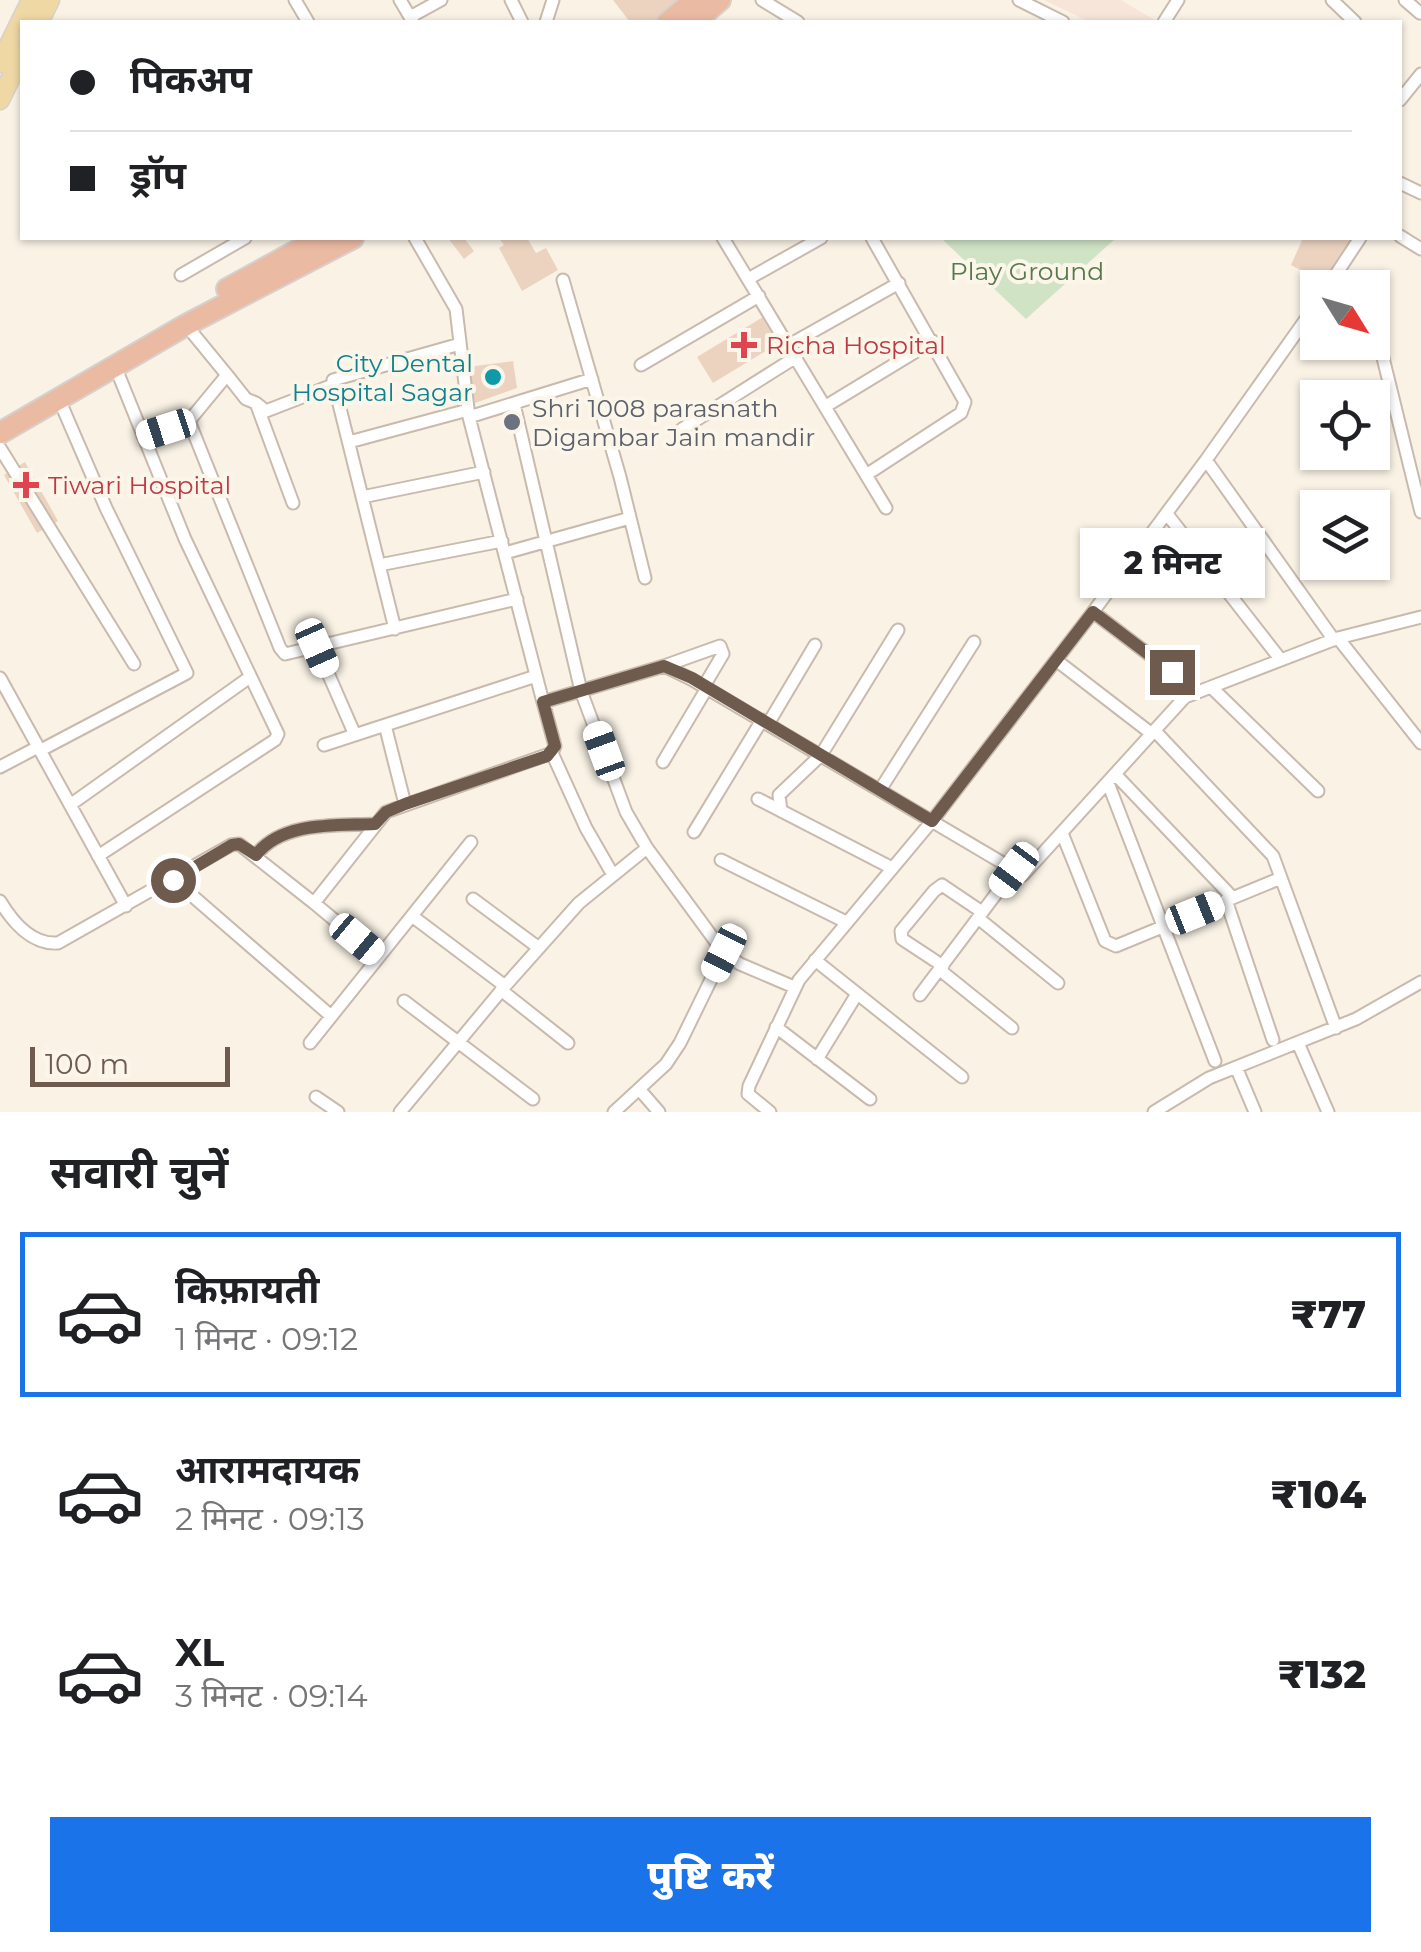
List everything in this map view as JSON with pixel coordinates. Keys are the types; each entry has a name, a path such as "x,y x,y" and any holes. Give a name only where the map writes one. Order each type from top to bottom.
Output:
{"highway":[{"path":"670,20 695,0"},
{"path":"696,20 720,0"},
{"path":"0,420 99,360 316,240"},
{"path":"0,432 186,326 349,240"}],"main road":[{"path":"0,62 20,22"},
{"path":"0,100 20,59"}],"street":[{"path":"400,0 411,20 440,0"},
{"path":"762,0 795,20"},
{"path":"1019,0 1059,20"},
{"path":"1332,0 1353,20"},
{"path":"1405,0 1420,13"},
{"path":"1402,98 1421,74"},
{"path":"181,275 242,240"},
{"path":"416,240 456,309 469,413 555,746 552,753 586,828 614,875"},
{"path":"724,240 886,508"},
{"path":"748,279 817,240"},
{"path":"866,475 961,413 965,402 873,240"},
{"path":"1339,270 1359,240"},
{"path":"563,280 645,578"},
{"path":"682,430 792,351 899,283"},
{"path":"640,365 759,296"},
{"path":"186,326 246,399 266,411 333,385"},
{"path":"770,1112 748,1094 794,987 932,821 1093,612 1300,327"},
{"path":"826,406 933,341"},
{"path":"395,629 333,385 337,377 460,344"},
{"path":"1384,360 1421,512"},
{"path":"98,856 274,740 276,727 186,539 115,366"},
{"path":"144,436 189,421 227,374"},
{"path":"348,442 514,404 592,379"},
{"path":"0,768 187,673 106,508 58,397"},
{"path":"256,403 293,504"},
{"path":"514,404 581,690 626,812 647,848 724,953 794,987"},
{"path":"189,421 285,654 517,599"},
{"path":"0,448 134,664"},
{"path":"1206,460 1336,639 1421,743"},
{"path":"362,497 484,472"},
{"path":"1167,514 1281,660"},
{"path":"379,565 546,541 630,518"},
{"path":"1093,612 1204,689 1318,792"},
{"path":"664,666 706,687 1024,876 1186,697 1336,639 1419,620"},
{"path":"781,811 779,795 821,755 898,630"},
{"path":"880,790 974,642"},
{"path":"543,702 720,646 723,654 663,762"},
{"path":"694,832 815,646"},
{"path":"317,648 356,735"},
{"path":"1056,660 1153,733 1267,849 1282,878 1336,1028"},
{"path":"70,805 250,676"},
{"path":"324,745 536,676"},
{"path":"0,678 126,906"},
{"path":"385,725 405,804"},
{"path":"314,903 386,812 552,753"},
{"path":"1112,778 1229,899 1273,1040"},
{"path":"1112,778 1215,1061"},
{"path":"758,799 892,868"},
{"path":"256,855 277,836 314,827 375,824"},
{"path":"1062,834 1105,941 1116,946 1282,878"},
{"path":"310,1043 471,842"},
{"path":"0,901 10,918 25,931 50,944 58,943 239,844 379,957"},
{"path":"400,1112 579,903 647,848"},
{"path":"721,860 846,922"},
{"path":"920,995 1014,870"},
{"path":"173,880 331,1016"},
{"path":"1012,1028 902,939 900,930 934,891 942,886 1058,983"},
{"path":"473,899 539,948"},
{"path":"412,916 568,1043"},
{"path":"614,1112 666,1064 724,953"},
{"path":"815,960 962,1077"},
{"path":"1154,1112 1210,1078 1336,1028 1421,982"},
{"path":"818,1059 858,994"},
{"path":"404,1001 533,1099"},
{"path":"776,1027 870,1099"},
{"path":"1298,1043 1328,1112"},
{"path":"1236,1067 1256,1112"},
{"path":"639,1089 659,1112"},
{"path":"316,1097 338,1112"}],"shaded area":[{"path":"1044,0 1121,0 1154,20 1086,20"}],"green space":[{"name":"Play Ground","path":"943,240 1114,240 1026,319"}],"building":[{"path":"613,0 682,0 658,20 628,20"},
{"path":"450,240 466,240 474,251 464,259"},
{"path":"500,240 528,240 536,253 546,248 558,270 522,291 499,248 504,245"},
{"path":"1302,240 1366,240 1346,270 1300,270 1291,265"},
{"path":"763,317 779,343 713,383 697,357"},
{"name":"City Dental Hospital Sagar","path":"513,361 517,388 475,403 468,367"},
{"path":"25,462 58,521 37,533 4,475"}],"place":[{"name":"Richa Hospital","path":"744,345"},
{"name":"City Dental Hospital Sagar","path":"493,377"},
{"name":"Shri 1008 parasnath Digambar Jain mandir","path":"512,422"},
{"name":"Tiwari Hospital","path":"26,485"}],"route":[{"path":"173,880 232,845 239,844 256,855 277,836 314,827 375,824 381,815 405,804 547,756 555,746 543,702 664,666 692,678 932,821 1093,612 1172,672"}]}
